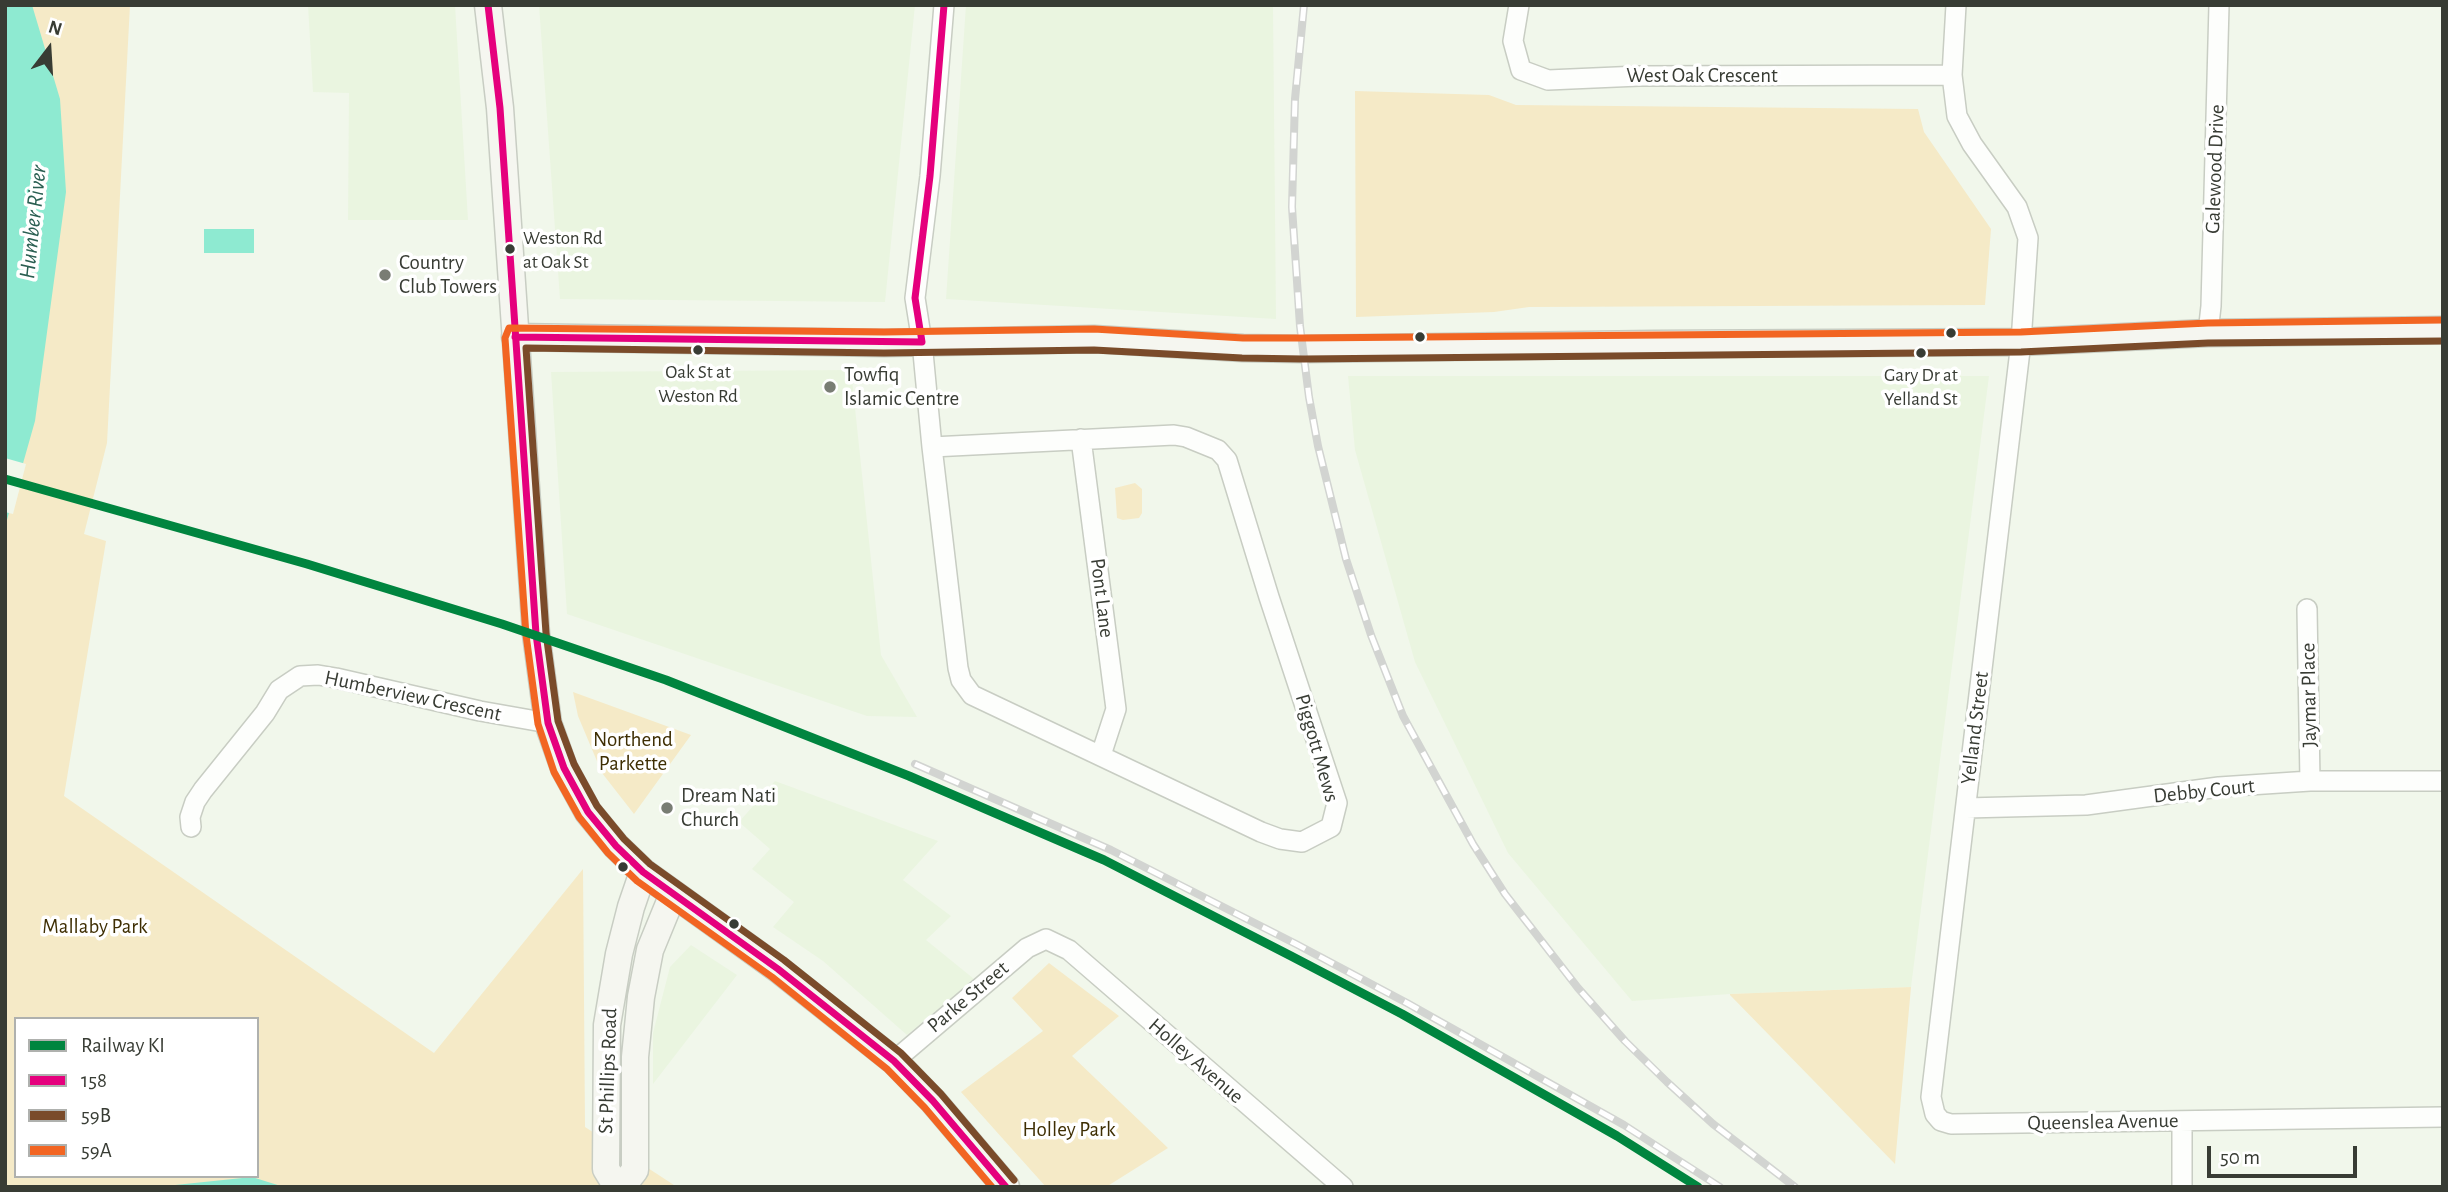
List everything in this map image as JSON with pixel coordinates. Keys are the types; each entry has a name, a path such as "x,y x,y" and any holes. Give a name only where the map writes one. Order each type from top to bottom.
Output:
{"main road":[{"path":"488,5 500,108 536,634 548,723 565,768 588,812 616,846 643,872 778,969 894,1060 933,1101 1006,1187"},
{"path":"515,337 922,342 1094,339 1303,349 2021,342 2208,334 2443,330"},
{"name":"St Phillips Road","path":"643,872 619,954 607,1025 606,1169 620,1187 635,1170 635,1057 641,997 650,950 673,894"}],"street":[{"name":"Piggott Mews","path":"932,447 1174,435 1218,450 1227,460 1337,803 1331,827 1302,842 1280,839 1261,832 972,695 961,680 932,447 922,342 915,298 930,176 944,5"},
{"name":"West Oak Crescent","path":"1519,5 1513,41 1521,70 1548,80 1639,76 1952,75"},
{"name":"Yelland Street","path":"1935,1114 1931,1097 2021,342 2028,238 2017,207 1972,144 1957,116 1952,75 1956,5"},
{"name":"Galewood Drive","path":"2208,334 2219,5"},
{"name":"Pont Lane","path":"1081,439 1116,709 1101,755"},
{"name":"Jaymar Place","path":"2307,609 2310,780"},
{"name":"Humberview Crescent","path":"191,827 190,817 195,802 265,713 279,690 300,676 336,678 480,711 548,723"},
{"name":"Debby Court","path":"1966,808 2086,804 2219,787 2310,780 2443,781"},
{"name":"Parke Street","path":"894,1060 1027,948 1046,939"},
{"name":"Holley Avenue","path":"1046,939 1069,950 1343,1187"},
{"name":"Queenslea Avenue","path":"1935,1114 1941,1121 1951,1124 2443,1117"},
{"path":"2182,1121 2182,1187"}],"shaded area":[{"path":"308,5 455,5 468,220 348,220 349,93 313,92"},
{"path":"539,5 915,5 885,302 560,299"},
{"path":"966,5 1273,5 1276,319 946,299"},
{"path":"851,370 881,655 917,717 867,716 567,614 551,372"},
{"path":"1348,376 1989,376 1911,987 1632,1001 1508,853 1415,662 1355,450"},
{"path":"775,781 938,841 903,880 951,916 926,940 974,979 907,1035 823,961 773,927 794,902 752,869 770,849 739,822"},
{"path":"691,945 737,975 653,1084 653,1033 670,967"}],"green space":[{"name":"Mallaby Park","path":"5,5 130,5 107,443 84,534 106,541 64,796 434,1053 583,869 585,1127 677,1187 5,1187"},
{"path":"1355,91 1489,95 1516,105 1918,109 1924,132 1991,229 1985,305 1529,307 1494,312 1356,317"},
{"path":"1135,483 1142,489 1142,513 1139,518 1117,518 1115,488"},
{"name":"Northend Parkette","path":"573,692 691,735 634,814 602,773 578,716"},
{"name":"Holley Park","path":"1049,963 1119,1016 1072,1056 1168,1148 1106,1187 1046,1187 961,1092 1043,1031 1012,998"},
{"path":"1911,987 1895,1164 1730,995 1730,994"}],"water":[{"name":"Humber River","path":"5,5 32,5 60,99 66,192 35,421 5,527"},
{"path":"204,229 254,229 254,253 204,253"},
{"path":"255,1178 284,1187 156,1187"}],"pier":[{"path":"5,458 26,464 13,514 5,512"}],"railway":[{"path":"1304,5 1295,99 1292,207 1300,326 1309,397 1318,446 1346,559 1371,635 1403,716 1473,844 1505,894 1578,988 1625,1041 1667,1082 1713,1124 1795,1187"},
{"path":"915,764 1111,850 1296,944 1624,1125 1720,1187"}],"rail line":[{"name":"KI","path":"5,479 307,564 502,624 666,680 909,776 1104,860 1291,956 1402,1014 1617,1136 1698,1187"}],"transit line":[{"name":"158","path":"488,5 500,108 536,634 548,723 564,768 588,812 616,846 643,872 778,969 894,1061 933,1101 1006,1187"},
{"name":"158","path":"515,337 922,342 915,298 930,176 944,5"},
{"name":"59A","path":"992,1187 925,1108 887,1069 772,977 637,881 608,853 579,817 554,772 538,724 526,635 505,338 509,328 884,332 1094,329 1243,338 1303,338 2021,332 2208,323 2443,320"},
{"name":"59B","path":"1014,1180 941,1094 901,1053 784,960 650,864 624,839 597,806 574,764 558,721 546,633 526,348 884,353 1094,350 1303,359 2021,352 2208,343 2443,341"}],"place":[{"name":"Weston Rd at Oak St","path":"510,249"},
{"name":"Country Club Towers","path":"385,275"},
{"name":"Oak St at Weston Rd","path":"698,350"},
{"name":"Gary Dr at Yelland St","path":"1921,353"},
{"name":"Towfiq Islamic Centre","path":"830,387"},
{"name":"Dream Nati Church","path":"667,808"}]}
